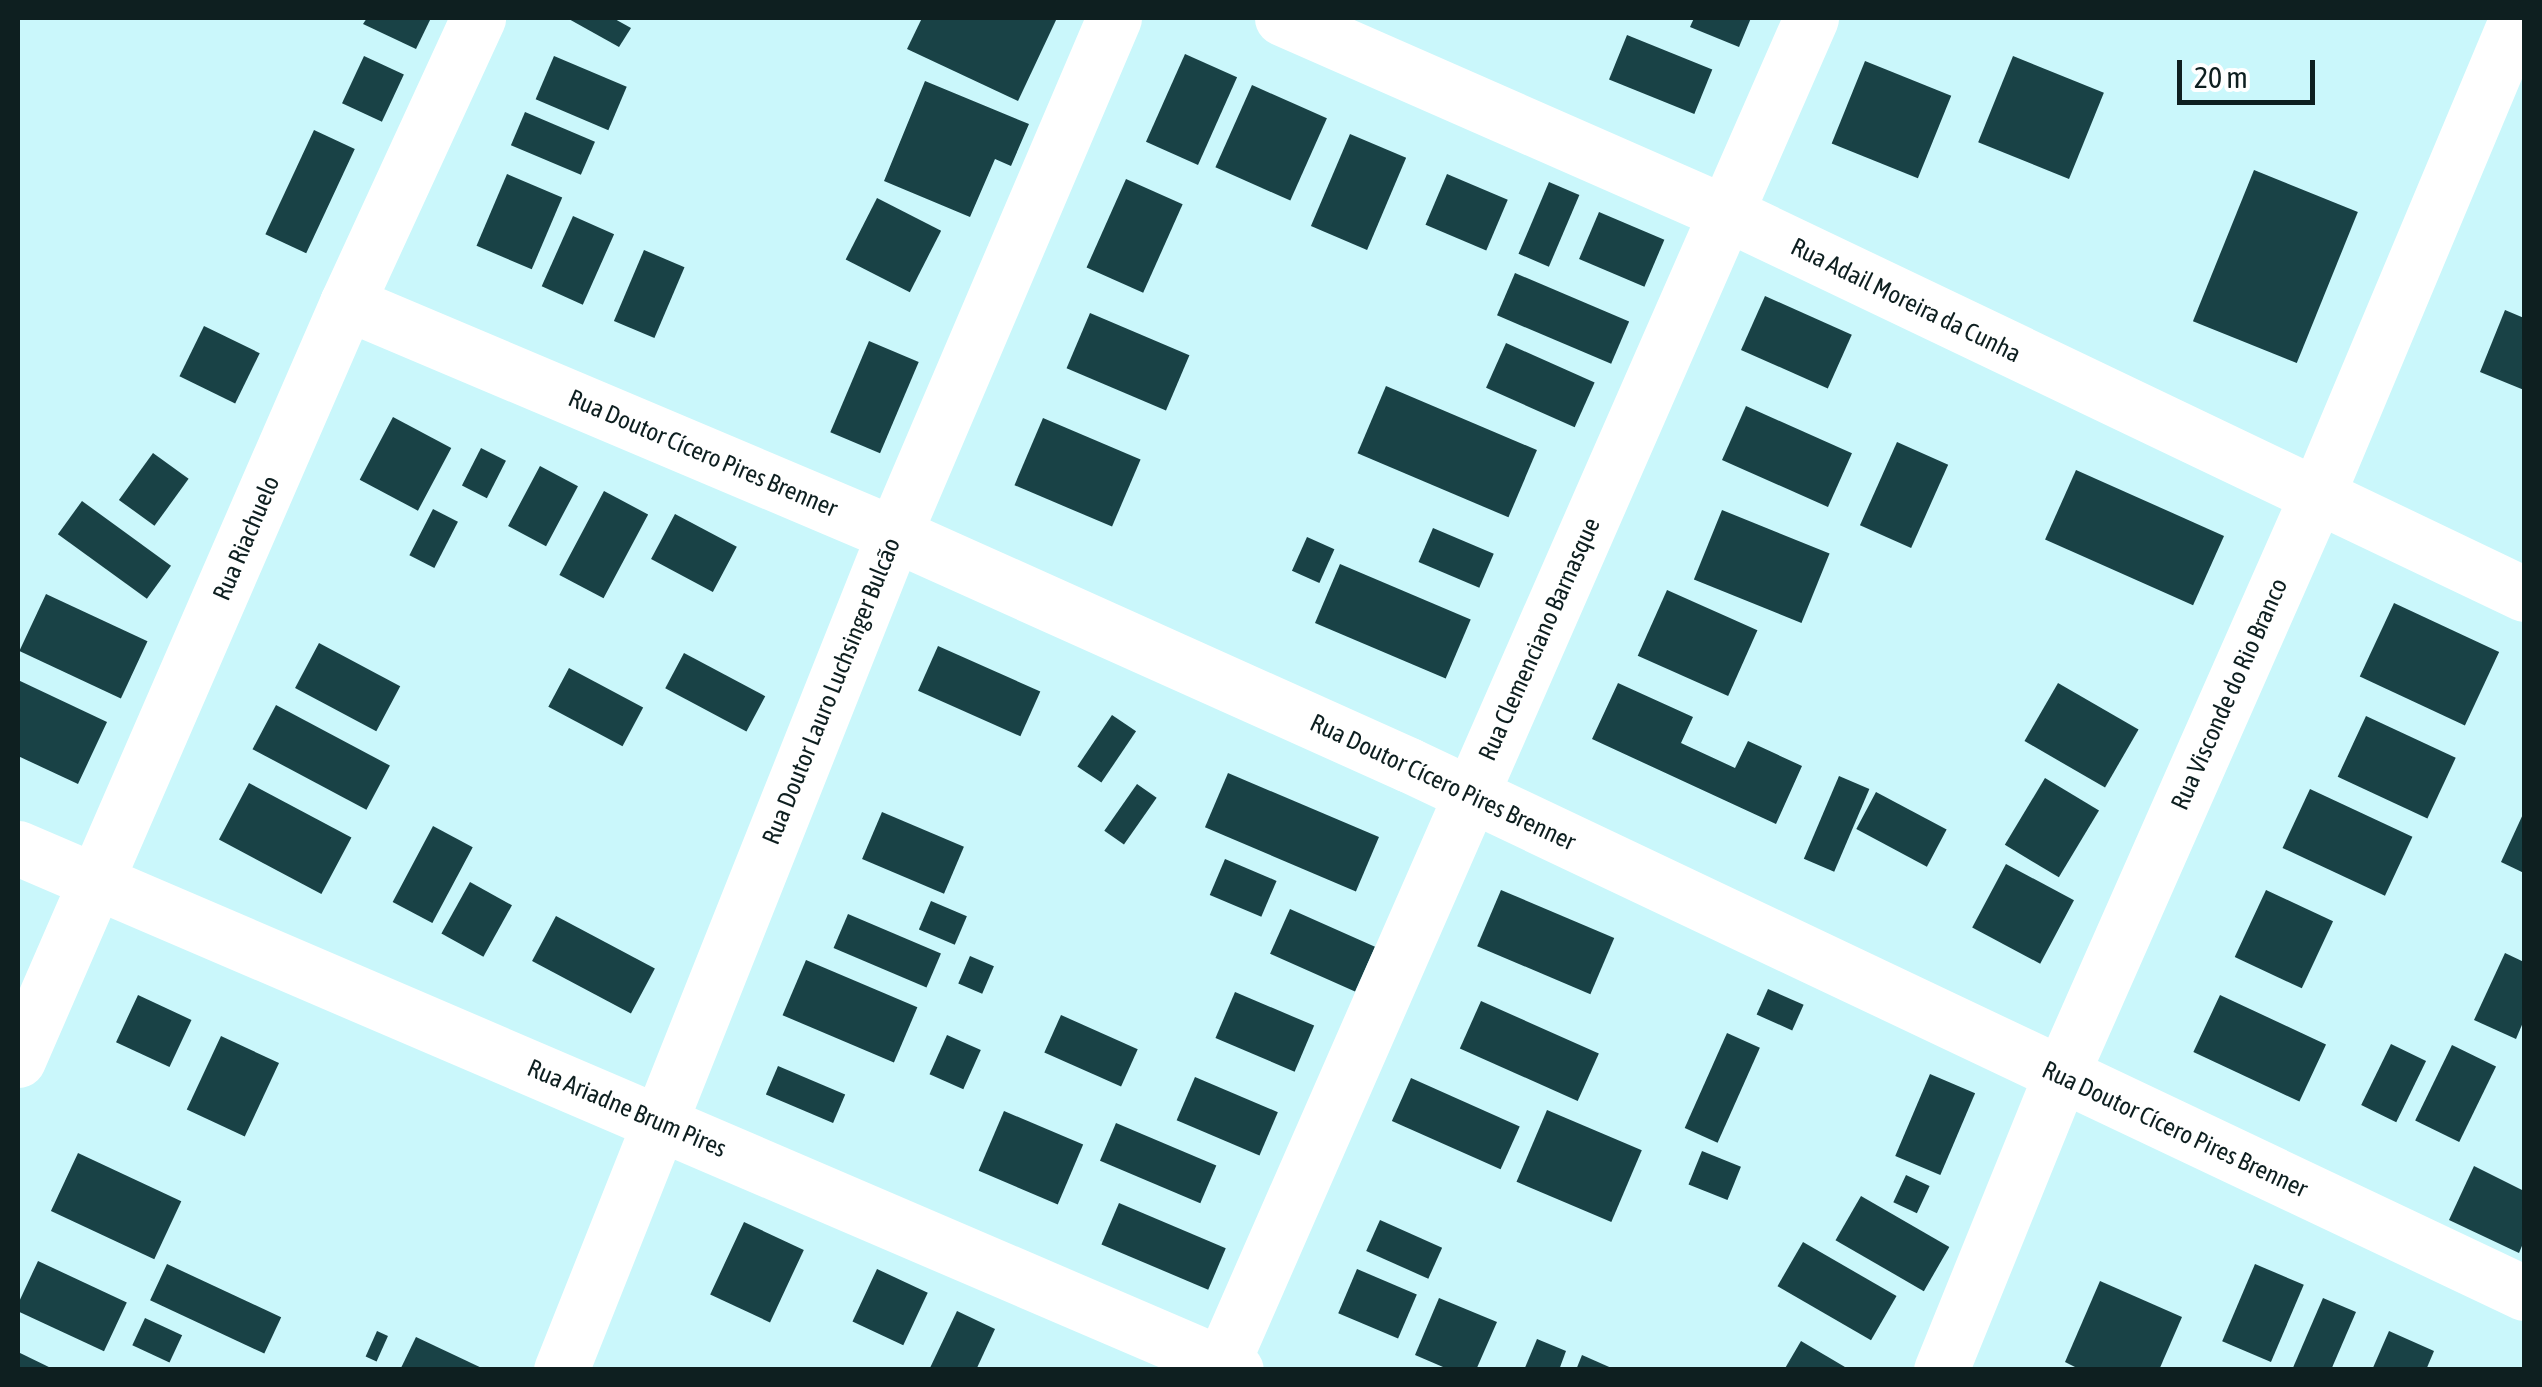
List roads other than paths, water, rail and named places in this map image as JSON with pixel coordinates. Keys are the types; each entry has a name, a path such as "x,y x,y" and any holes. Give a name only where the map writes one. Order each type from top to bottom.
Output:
{"street":[{"name":"Rua Riachuelo","path":"18,1060 347,303 478,18"},
{"name":"Rua Doutor Lauro Luchsinger Bulcão","path":"561,1370 894,534 1114,18"},
{"name":"Rua Adail Moreira da Cunha","path":"1282,18 1728,214 2524,594"},
{"name":"Rua Clemenciano Barnasque","path":"1225,1367 1470,794 1811,18"},
{"name":"Rua Visconde do Rio Branco","path":"1941,1370 2061,1075 2317,495 2517,18"},
{"name":"Rua Doutor Cícero Pires Brenner","path":"347,303 894,534 1470,794 2524,1293"},
{"name":"Rua Ariadne Brum Pires","path":"18,848 1225,1367"}]}
